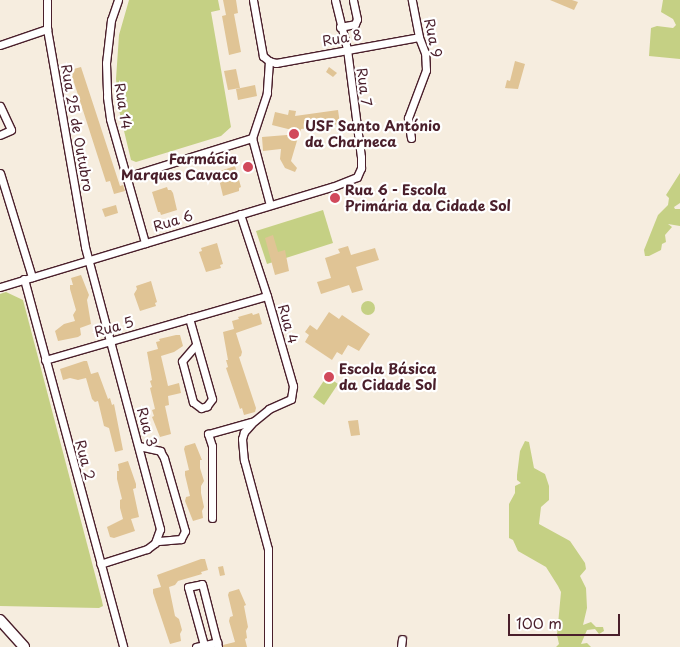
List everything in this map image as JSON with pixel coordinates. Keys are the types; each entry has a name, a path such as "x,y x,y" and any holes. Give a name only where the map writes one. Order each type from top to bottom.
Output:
{"main road":[{"path":"0,620 24,647"}],"street":[{"name":"Rua 25 de Outubro","path":"47,0 47,29 88,260"},
{"name":"Rua 14","path":"118,0 111,20 106,63 110,119 145,242"},
{"path":"253,0 263,56 269,61 267,93 252,138 270,205"},
{"name":"Rua 7","path":"335,0 340,27 347,49 362,164 360,172 354,180"},
{"path":"340,27 354,24 357,19 353,0"},
{"name":"Rua 9","path":"411,138 408,118 426,70 425,53 419,37 412,0"},
{"path":"0,44 47,29"},
{"name":"Rua 8","path":"269,61 276,63 419,37"},
{"path":"0,106 11,130 0,135"},
{"path":"126,177 252,138"},
{"path":"0,172 32,277"},
{"name":"Rua 6","path":"0,286 354,180"},
{"name":"Rua 4","path":"240,214 267,296 293,393 286,403 269,409 254,421"},
{"name":"Rua 3","path":"88,260 160,529 156,541"},
{"name":"Rua 2","path":"24,279 123,647"},
{"name":"Rua 5","path":"45,360 267,296"},
{"path":"189,318 212,399 207,406 201,408 193,402 182,361 196,345"},
{"path":"212,518 212,446 208,434 254,421"},
{"path":"254,421 244,432 242,448 268,549 268,647"},
{"path":"100,564 147,549 156,541 181,539 185,532 164,458 160,451 139,446"},
{"path":"202,584 218,644 200,646 188,587 202,584"}],"green space":[{"path":"129,0 218,0 220,10 211,12 231,127 221,136 136,162 131,160 119,110 116,79 119,35"},
{"path":"663,0 680,0 680,59 649,56 651,28 657,26 673,28 676,25 673,19 661,12"},
{"path":"680,173 680,203 674,207 675,209 680,209 680,226 668,224 672,227 665,235 666,242 662,244 661,250 645,256 644,250 658,215 668,205 669,198 666,195"},
{"path":"323,210 333,243 267,264 256,231"},
{"path":"6,292 23,300 102,601 103,606 99,608 0,606 0,294"},
{"path":"365,301 371,301 375,308 371,315 365,315 361,311 361,305"},
{"path":"327,376 338,384 324,405 313,397"},
{"path":"525,441 529,442 534,468 545,474 549,486 549,500 541,507 539,524 570,541 585,563 586,569 580,576 586,588 587,608 583,625 591,622 596,627 603,627 604,631 599,634 595,629 587,630 581,644 587,643 591,647 556,647 559,644 557,635 561,592 546,567 518,551 513,540 509,538 509,504 515,493 515,486 521,483 517,480 517,475 520,451"}],"building":[{"path":"223,0 236,0 238,13 234,14 241,52 229,55 222,16 226,15"},
{"path":"550,0 572,0 578,2 574,10"},
{"path":"515,61 525,64 518,89 505,88 507,80 510,81"},
{"path":"81,67 120,186 123,185 125,191 114,194 110,181 106,182 70,70"},
{"path":"329,67 337,73 333,77 326,72"},
{"path":"236,69 240,88 228,90 224,71"},
{"path":"255,85 257,96 238,100 236,89"},
{"path":"289,110 296,111 295,116 338,110 340,124 301,129 300,132 272,125 275,112 288,115"},
{"path":"299,134 291,161 297,168 295,172 285,168 280,159 281,149 263,151 262,137"},
{"path":"235,166 241,187 239,191 223,196 218,175 221,174 220,171"},
{"path":"167,187 173,193 177,210 161,215 158,212 152,192"},
{"path":"116,205 118,213 105,217 102,209"},
{"path":"273,235 278,252 285,250 289,271 275,275 265,238"},
{"path":"217,243 223,264 220,265 221,268 206,272 199,252 202,251 201,248"},
{"path":"348,246 351,255 375,248 379,260 356,267 363,290 352,293 349,285 321,294 317,282 331,278 325,258 340,253 338,249"},
{"path":"81,275 89,295 87,300 91,324 80,328 81,335 78,337 58,341 55,331 64,324 75,321 73,315 76,310 70,285 73,285 71,278"},
{"path":"151,281 157,302 155,303 156,306 140,311 134,294 137,289 136,286"},
{"path":"329,312 339,319 342,315 370,334 359,351 348,345 342,355 337,352 332,360 305,342 309,335 305,332 310,325 317,330"},
{"path":"252,313 253,315 259,313 262,324 236,333 242,352 239,357 256,408 255,412 244,415 242,408 240,409 226,368 228,367 226,360 228,360 223,332 234,329 232,321 239,319 238,317"},
{"path":"180,335 183,346 174,352 161,356 168,386 179,383 181,393 168,396 169,405 165,406 171,434 160,437 152,417 154,416 152,410 155,409 150,388 152,387 150,381 152,380 147,352 158,349 156,342 160,341 159,339"},
{"path":"87,361 91,374 98,372 108,399 110,398 112,405 114,404 123,450 115,452 109,428 104,426 98,401 95,402 92,399 86,378 63,380 60,369"},
{"path":"358,420 360,435 351,436 348,421"},
{"path":"195,443 202,460 200,460 200,468 204,481 201,486 201,493 204,507 202,511 203,518 193,521 185,501 186,497 190,496 185,475 185,471 189,470 184,449 185,446"},
{"path":"128,461 136,484 136,488 133,489 139,517 131,519 135,531 114,538 110,537 107,527 123,519 120,508 120,500 122,499 117,479 118,464"},
{"path":"205,559 208,570 201,572 202,574 178,581 175,585 169,587 175,616 179,619 182,630 180,634 181,641 170,644 153,593 153,589 161,587 157,575"},
{"path":"223,566 225,575 220,576 218,567"},
{"path":"239,589 246,605 244,606 248,627 246,631 247,638 245,639 247,647 223,647 223,645 235,642 229,621 230,617 233,616 228,595 229,592"}],"place":[{"name":"USF Santo António da Charneca","path":"294,134"},
{"name":"Farmácia Marques Cavaco","path":"248,167"},
{"name":"Rua 6 - Escola Primária da Cidade Sol","path":"335,198"},
{"name":"Escola Básica da Cidade Sol","path":"329,377"}]}
